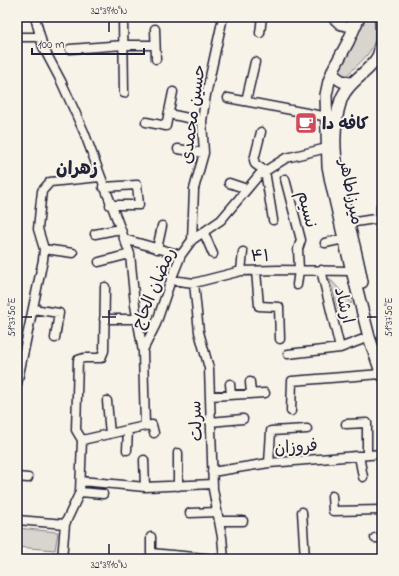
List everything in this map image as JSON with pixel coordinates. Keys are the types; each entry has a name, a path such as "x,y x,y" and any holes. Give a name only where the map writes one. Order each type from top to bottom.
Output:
{"main road":[{"name":"میرزاطاهر","path":"359,17 332,73 326,95 328,148 331,182 344,239 369,338 382,375"},
{"name":"میرزاطاهر","path":"381,17 380,59 352,83 341,98 336,122 335,146 338,179 370,315 382,358"},
{"path":"332,73 336,79 343,82 352,83"}],"street":[{"path":"35,17 43,47 61,81 84,132 103,187 130,254 137,319 143,350 145,426"},
{"path":"123,17 124,93"},
{"name":"حسین محمدی","path":"192,240 194,189 204,152 202,121 206,95 224,17"},
{"path":"260,33 262,17"},
{"path":"331,17 340,25 354,28"},
{"path":"350,17 354,28"},
{"path":"155,29 156,59"},
{"path":"17,38 40,37"},
{"path":"70,48 155,45"},
{"path":"246,101 255,62"},
{"path":"146,122 166,126 173,92"},
{"path":"228,98 328,117"},
{"path":"169,114 202,121"},
{"path":"261,132 254,160 255,164 265,171 273,220"},
{"name":"رمضان الحاج","path":"143,350 156,324 181,255 192,240 221,220 258,175 286,158 328,148"},
{"path":"178,149 204,152"},
{"path":"17,384 43,260 44,249 38,229 42,191 50,182 100,177"},
{"name":"نسیم","path":"285,180 301,240 298,248 300,270 298,285"},
{"path":"229,183 247,188"},
{"path":"103,187 137,185 139,204 110,205"},
{"path":"349,223 381,218 381,206"},
{"path":"157,248 162,226"},
{"path":"95,234 120,229"},
{"path":"204,233 213,254"},
{"path":"124,239 181,255"},
{"path":"325,243 344,239"},
{"path":"44,249 73,254"},
{"path":"241,271 243,252"},
{"path":"98,262 130,254"},
{"name":"ارشاد","path":"321,270 340,348"},
{"name":"۴۱","path":"171,280 194,283 241,271 352,271"},
{"path":"256,271 259,306 279,306 280,339"},
{"name":"سرلت","path":"194,283 199,332 209,368 212,472 224,559"},
{"path":"62,559 65,524 80,492 81,481 82,440 76,430 78,360 84,358 101,358 104,351 105,287"},
{"path":"33,308 59,313 54,338"},
{"path":"104,319 137,319"},
{"name":"ارشاد","path":"288,354 340,348 369,338"},
{"path":"291,411 292,381 382,375"},
{"path":"250,382 251,394"},
{"path":"230,384 231,395"},
{"path":"210,396 265,393"},
{"path":"107,401 110,434"},
{"path":"210,422 243,419"},
{"path":"346,424 367,423 363,456 363,477"},
{"path":"82,440 152,425 154,433"},
{"path":"269,463 271,431 307,429"},
{"path":"127,450 128,430"},
{"path":"178,453 178,486"},
{"name":"فروزان","path":"212,472 269,463 382,454"},
{"path":"144,460 145,487"},
{"path":"17,477 28,478"},
{"path":"81,481 145,487 213,484"},
{"path":"80,492 103,494"},
{"path":"332,496 333,511 382,510"},
{"path":"190,513 217,512"},
{"path":"302,512 305,559"},
{"path":"17,520 65,524"},
{"path":"219,521 243,521"},
{"path":"151,537 151,553 215,559"}],"shaded area":[{"path":"364,17 376,17 376,36 374,44 361,62 347,75 340,74 338,70"},
{"path":"329,278 352,303 338,309"},
{"path":"17,528 58,532 55,550 17,547"}],"place":[{"name":"کافه دا","path":"306,123"}],"district":[{"name":"زهران","path":"77,168"}]}
